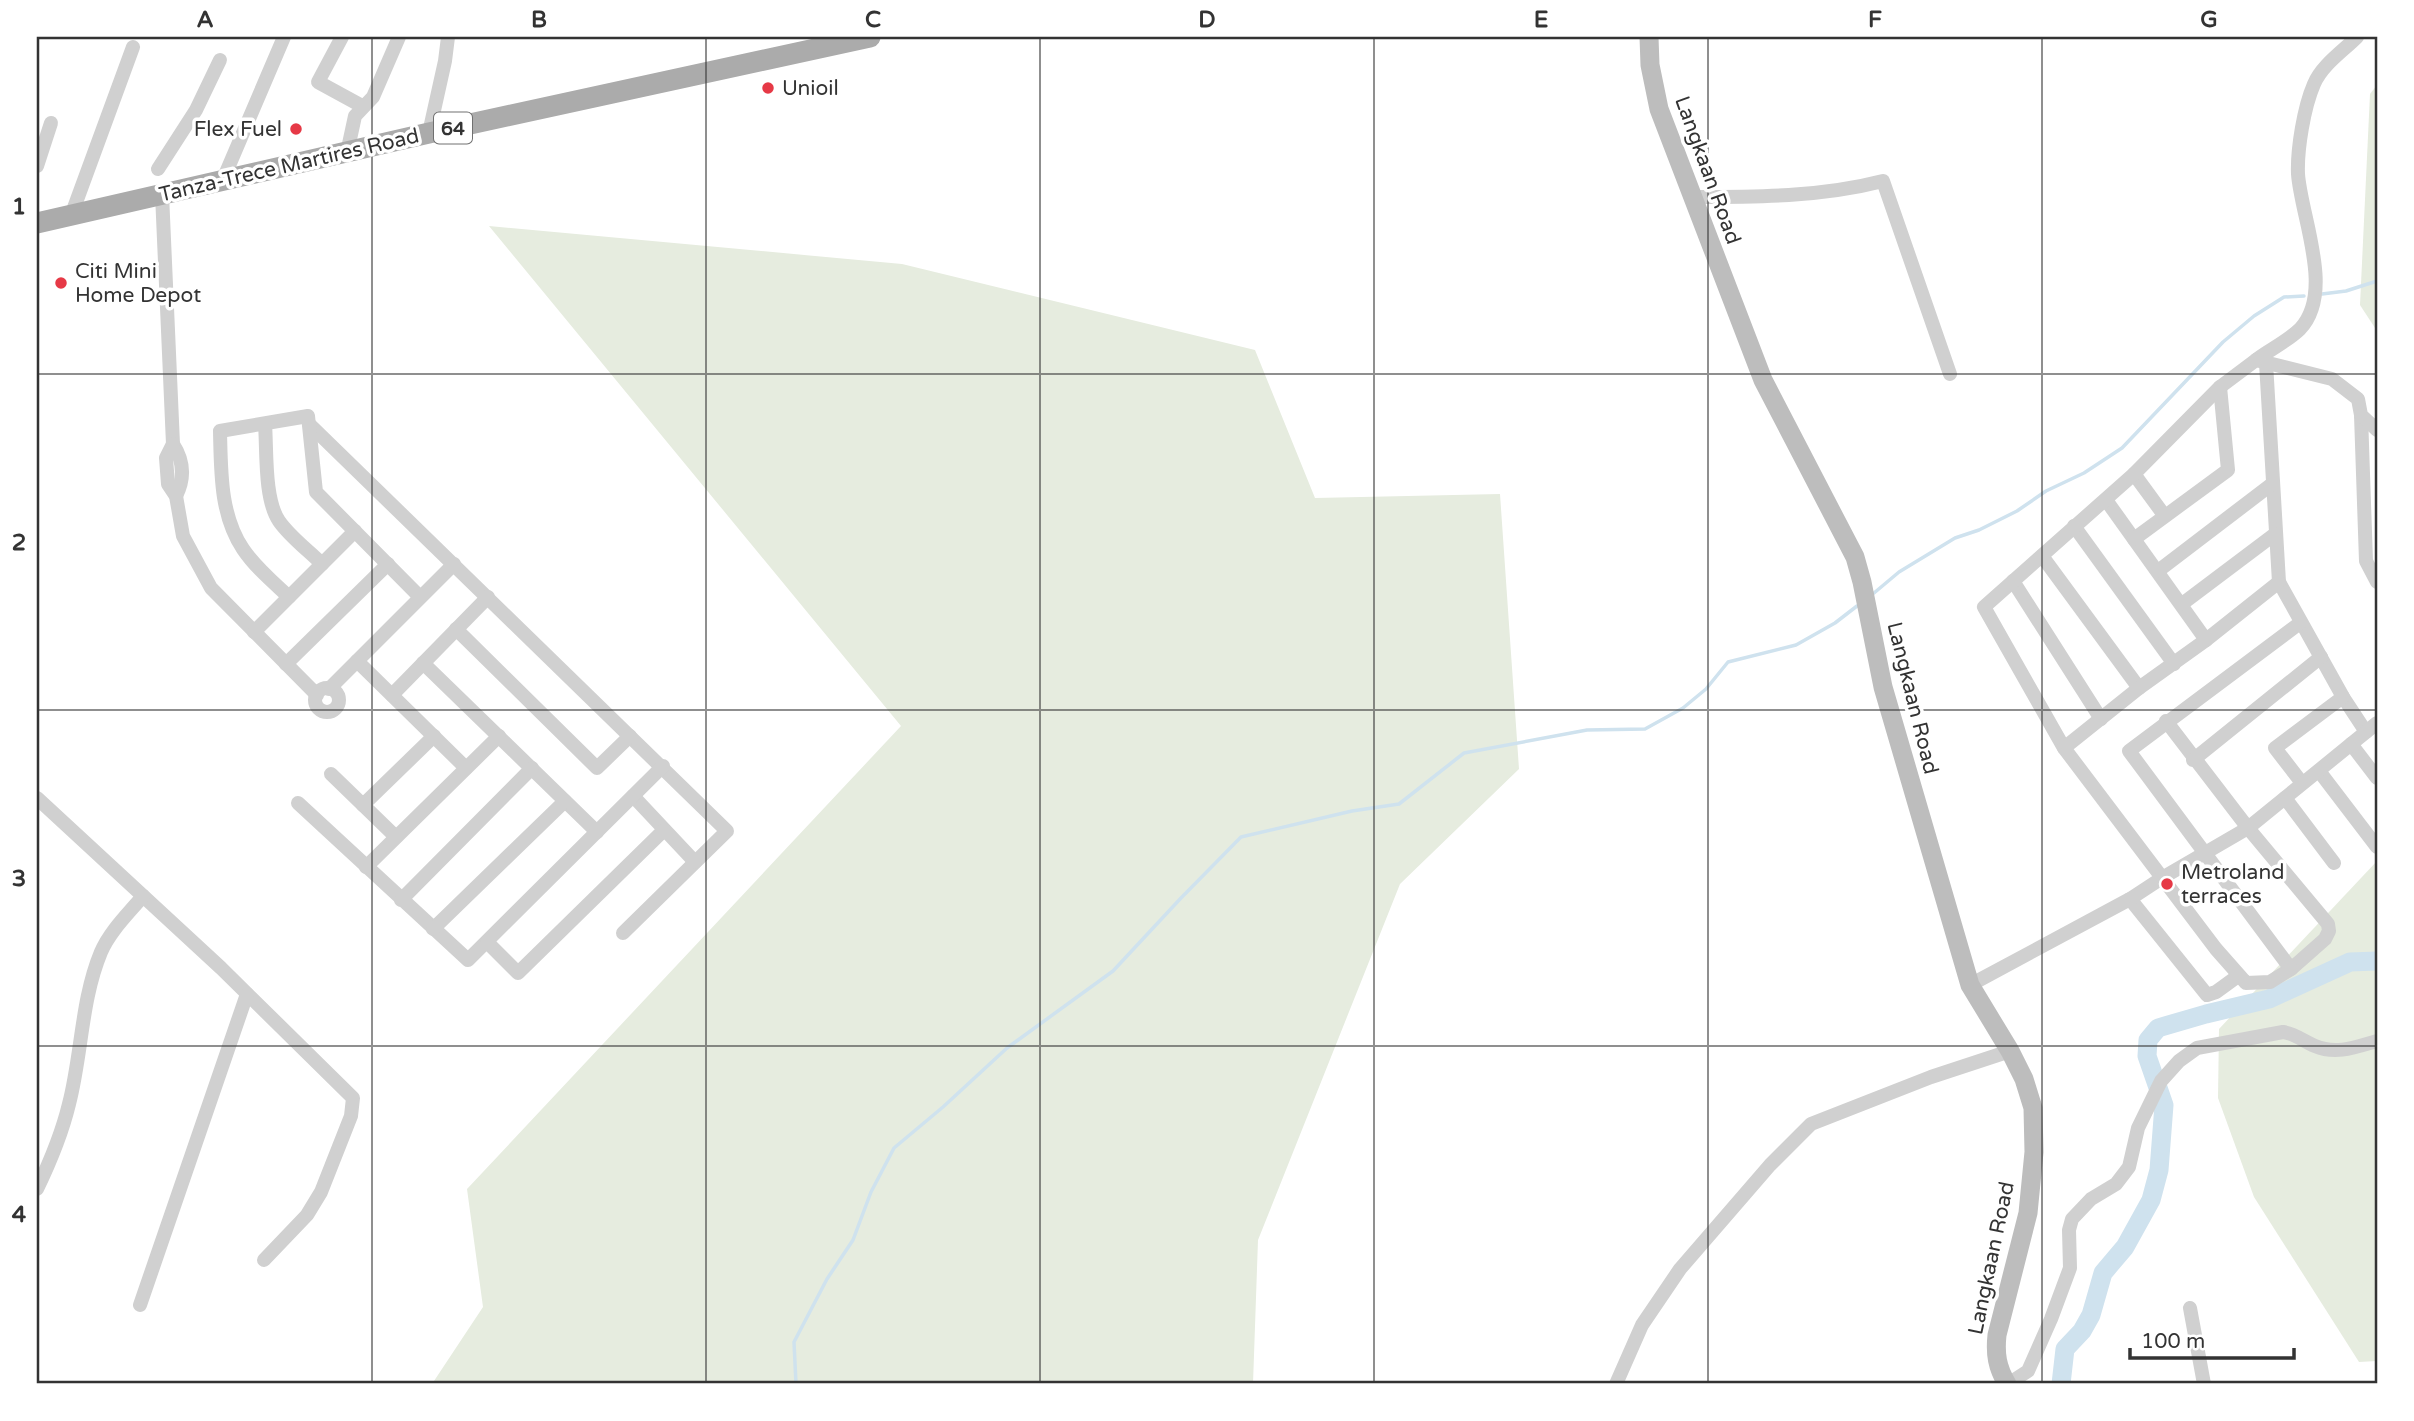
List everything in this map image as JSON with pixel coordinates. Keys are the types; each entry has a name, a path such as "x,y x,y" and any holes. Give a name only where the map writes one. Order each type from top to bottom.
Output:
{"main road":[{"name":"Tanza-Trece Martires Road","path":"37,223 429,133 870,37"}],"street":[{"path":"222,182 284,37"},
{"path":"342,37 318,82 362,106"},
{"path":"347,153 355,116 373,97 399,37"},
{"path":"429,133 448,37"},
{"name":"Langkaan Road","path":"1649,37 1650,65 1659,109 1763,380 1855,557 1883,687 1970,985 2010,1051 2024,1079 2033,1108 2034,1153 2028,1213 1995,1352 1998,1370 2007,1384"},
{"path":"2166,721 2193,760 2328,924 2329,931 2325,939 2291,969 2270,982 2246,983 2238,976 2162,878 2064,748 1984,607 2134,474 2220,387 2261,361 2300,329 2313,308 2315,258 2301,197 2298,169 2303,126 2314,83 2326,66 2357,37"},
{"path":"71,216 133,47"},
{"path":"158,169 196,110 220,60"},
{"path":"37,166 51,123"},
{"path":"1693,197 1777,197 1853,189 1883,181 1950,374"},
{"path":"162,194 173,444 166,458 168,484 176,496 183,536 211,588 286,664 323,692 454,564"},
{"path":"2261,361 2332,379 2358,399 2361,415 2366,561 2377,582"},
{"path":"1970,985 2130,899 2248,828 2371,727 2343,697 2279,582 2261,361"},
{"path":"2134,539 2228,470 2220,387"},
{"path":"2361,415 2377,430"},
{"path":"289,597 243,549 231,525 225,505 219,431 308,416 316,492 421,597"},
{"path":"265,424 271,499 276,515 282,525 322,564"},
{"path":"309,424 727,831 622,933"},
{"path":"2134,474 2164,515"},
{"path":"2158,571 2272,484"},
{"path":"2106,499 2206,640"},
{"path":"2074,526 2174,664"},
{"path":"254,632 355,531"},
{"path":"2182,604 2275,534"},
{"path":"2366,561 2377,546"},
{"path":"2042,556 2139,688"},
{"path":"286,664 387,564"},
{"path":"2013,581 2101,719"},
{"path":"2064,748 2279,582"},
{"path":"391,695 488,597"},
{"path":"2291,969 2129,751 2300,623"},
{"path":"456,629 597,768 631,736"},
{"path":"2193,760 2321,657"},
{"path":"357,661 466,768"},
{"path":"423,663 597,832"},
{"path":"2302,783 2276,748 2343,697"},
{"path":"363,805 434,736"},
{"path":"366,867 499,736"},
{"path":"2350,744 2377,778"},
{"path":"298,803 468,960 663,766"},
{"path":"401,900 532,768"},
{"path":"2319,771 2377,847"},
{"path":"331,774 396,837"},
{"path":"633,796 695,862"},
{"path":"37,798 247,994 353,1098 351,1116 321,1192 307,1215 264,1260"},
{"path":"2285,798 2334,863"},
{"path":"433,929 565,801"},
{"path":"487,942 518,973 664,830"},
{"path":"37,1189 49,1164 69,1104 92,978 102,950 143,896"},
{"path":"2130,899 2207,995 2216,992 2238,976"},
{"path":"140,1305 247,994"},
{"path":"2007,1384 2028,1371 2051,1319 2070,1268 2069,1230 2072,1219 2091,1199 2116,1184 2129,1167 2145,1111 2161,1081 2179,1061 2197,1048 2283,1032 2295,1034 2325,1050 2340,1051 2377,1041"},
{"path":"1616,1384 1642,1325 1679,1269 1770,1165 1811,1124 1931,1077 2010,1051"},
{"path":"2190,1308 2204,1384"}],"shaded area":[{"path":"2377,85 2377,331 2360,305 2370,94"},
{"path":"489,226 902,264 1255,350 1315,498 1500,494 1519,769 1400,884 1258,1240 1253,1384 432,1384 483,1307 467,1189 901,726"},
{"path":"2377,861 2377,1361 2359,1362 2254,1197 2218,1098 2219,1029"}],"waterway":[{"path":"2322,294 2346,291 2377,281"},
{"path":"1874,593 1899,572 1955,538 1979,530 2017,511 2046,491 2084,473 2122,448 2223,342 2254,316 2284,297 2304,296"},
{"path":"796,1384 794,1342 827,1279 853,1240 871,1192 894,1148 1007,1048 1113,971 1241,837 1352,811 1399,804 1464,753 1587,730 1645,729 1683,708 1706,689 1728,662 1796,645 1835,623 1857,606"},
{"path":"2061,1384 2065,1349 2082,1331 2091,1315 2103,1273 2125,1247 2151,1200 2159,1170 2164,1105 2147,1056 2148,1040 2158,1028 2269,999 2350,962 2377,961"}],"place":[{"name":"Unioil","path":"768,88"},
{"name":"Flex Fuel","path":"296,129"},
{"name":"Citi Mini Home Depot","path":"61,283"},
{"name":"Metroland terraces","path":"2167,884"}]}
